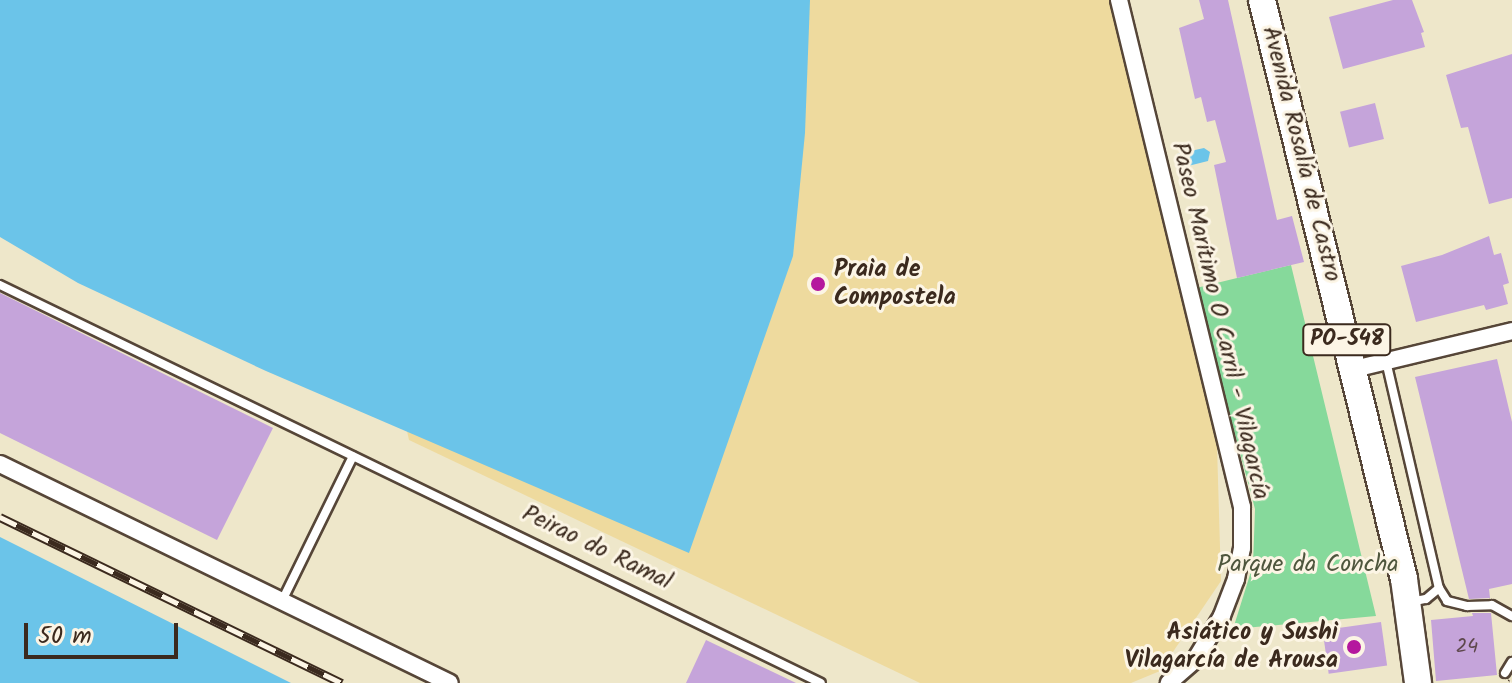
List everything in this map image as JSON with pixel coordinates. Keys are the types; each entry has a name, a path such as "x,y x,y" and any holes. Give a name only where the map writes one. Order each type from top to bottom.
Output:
{"main road":[{"name":"Avenida Rosalía de Castro","path":"1262,0 1409,602 1418,683"}],"street":[{"name":"Paseo Marítimo O Carril - Vilagarcía","path":"1119,0 1242,507 1239,563 1222,616 1195,660 1169,683"},
{"path":"1354,369 1512,331"},
{"path":"0,464 450,683"}],"lane":[{"name":"Peirao do Ramal","path":"0,285 821,683"},
{"path":"1386,360 1439,588 1447,601 1467,606 1492,605 1512,616"},
{"path":"282,601 353,456"},
{"path":"1409,602 1426,599 1439,588"},
{"path":"1505,673 1512,662"}],"green space":[{"name":"Parque da Concha","path":"1291,265 1376,616 1233,629 1253,565 1255,509 1196,288"}],"sand":[{"name":"Praia de Compostela","path":"648,0 1114,0 1217,446 1221,581 1160,671 1131,683 920,683 409,440 389,349"}],"water":[{"path":"0,0 810,0 805,133 793,256 689,553 266,371 78,283 0,237"},
{"path":"1204,148 1210,152 1208,161 1180,168 1177,154"},
{"path":"0,537 291,683 0,683"}],"building":[{"path":"1199,0 1228,0 1277,220 1292,216 1304,262 1237,278 1214,165 1226,162 1215,120 1207,122 1201,97 1195,99 1179,28 1204,19"},
{"path":"1393,0 1412,0 1424,32 1421,33 1425,47 1343,69 1329,17"},
{"path":"1512,54 1512,198 1489,204 1468,127 1461,128 1446,75"},
{"path":"1375,103 1384,139 1349,148 1340,112"},
{"path":"1489,236 1494,255 1501,253 1509,283 1503,285 1508,304 1486,310 1484,305 1416,322 1401,266 1442,255"},
{"path":"0,293 273,428 217,540 0,433"},
{"path":"1497,359 1512,422 1512,584 1489,589 1490,598 1469,599 1415,377"},
{"path":"1472,613 1491,613 1497,675 1436,681 1431,620 1473,616"},
{"name":"Asiático y Sushi Vilagarcía de Arousa","path":"1381,622 1387,666 1329,674 1323,630"},
{"path":"706,640 796,683 686,683"}],"railway":[{"path":"0,517 342,683"}],"place":[{"name":"Praia de Compostela","path":"818,284"},
{"name":"Asiático y Sushi Vilagarcía de Arousa","path":"1354,647"}]}
